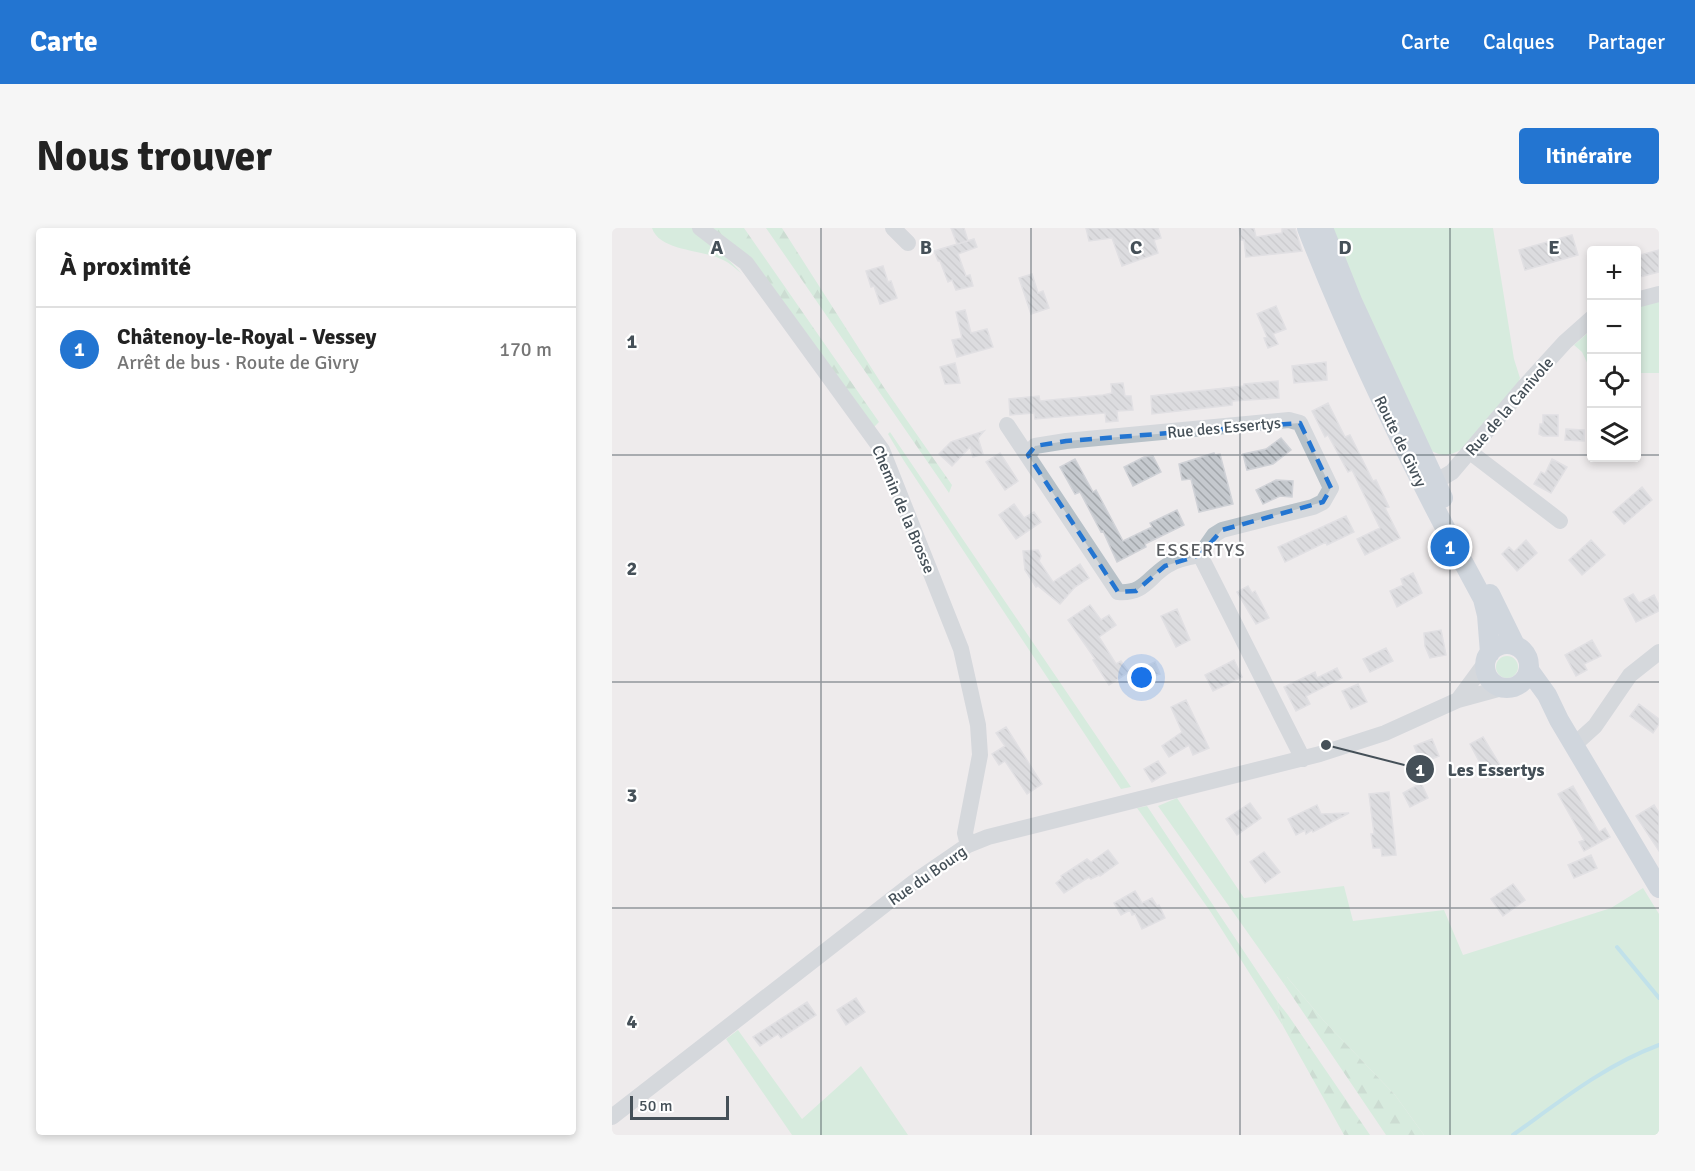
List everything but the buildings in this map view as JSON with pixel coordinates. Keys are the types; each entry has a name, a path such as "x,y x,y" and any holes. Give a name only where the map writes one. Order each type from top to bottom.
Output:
{"main road":[{"name":"Route de Givry","path":"1307,228 1376,392 1430,485 1515,645"},
{"name":"Route de Givry","path":"1323,228 1338,299"},
{"name":"Route de Givry","path":"1430,485 1482,598 1487,615 1488,657"},
{"path":"1508,687 1522,683 1529,670 1529,660 1515,645 1504,644 1497,646 1488,657 1487,674 1492,682 1536,699 1559,720"},
{"path":"1529,670 1547,695 1559,720 1659,888"}],"street":[{"name":"Chemin de la Brosse","path":"700,228 746,263 882,450 961,649 978,725 980,755 965,833 968,845"},
{"path":"893,228 908,243"},
{"path":"1641,299 1659,294"},
{"name":"Rue de la Canivole","path":"1430,485 1452,472 1524,387 1565,342 1587,322"},
{"name":"Rue des Essertys","path":"1028,455 1035,446 1066,441 1289,420 1300,423 1331,488 1323,502 1313,507 1222,530 1214,535 1200,555"},
{"path":"1007,425 1118,592 1136,591 1165,566 1176,560 1200,555 1303,759"},
{"path":"1470,452 1560,521"},
{"path":"1574,745 1595,726 1630,675 1659,652"},
{"name":"Rue du Bourg","path":"1458,700 1488,657"},
{"name":"Rue du Bourg","path":"612,1117 914,882 968,845 988,837 1303,759 1385,733 1458,700 1508,687"}],"highlighted area":[{"path":"1300,423 1331,488 1323,502 1222,530 1200,555 1165,566 1136,591 1118,592 1028,455 1035,446 1066,441"}],"green space":[{"path":"652,228 692,228 742,274 715,256 664,242"},
{"path":"711,228 744,228 879,422 873,428"},
{"path":"766,228 782,228 883,386 952,485 949,493"},
{"path":"1327,228 1493,228 1514,359 1520,378 1517,386 1462,449 1443,455 1425,447"},
{"path":"1659,301 1659,373 1641,373 1641,305"},
{"path":"1587,334 1587,363 1582,352 1574,345"},
{"path":"890,432 1131,787 1121,789 904,461 888,434"},
{"path":"1507,656 1515,659 1518,667 1515,675 1507,678 1499,675 1496,667 1499,659"},
{"path":"1177,798 1244,898 1344,886 1353,921 1444,910 1463,955 1611,908 1643,888 1659,914 1659,1135 1424,1135 1395,1095 1324,1021 1287,977 1284,984 1158,806"},
{"path":"1147,806 1277,1001 1283,1026 1210,911 1137,808"},
{"path":"1286,976 1324,1021 1395,1095 1424,1135 1386,1135 1284,984"},
{"path":"1277,1001 1370,1135 1344,1135 1283,1026"},
{"path":"738,1030 802,1119 861,1066 908,1135 792,1135 726,1039"}],"waterway":[{"path":"1617,947 1659,998"},
{"path":"1513,1135 1601,1074 1659,1045"}],"place":[{"name":"Châtenoy-le-Royal - Vessey","path":"1450,547"},
{"name":"Les Essertys","path":"1326,745"}],"district":[{"name":"ESSERTYS","path":"1201,550"}]}
